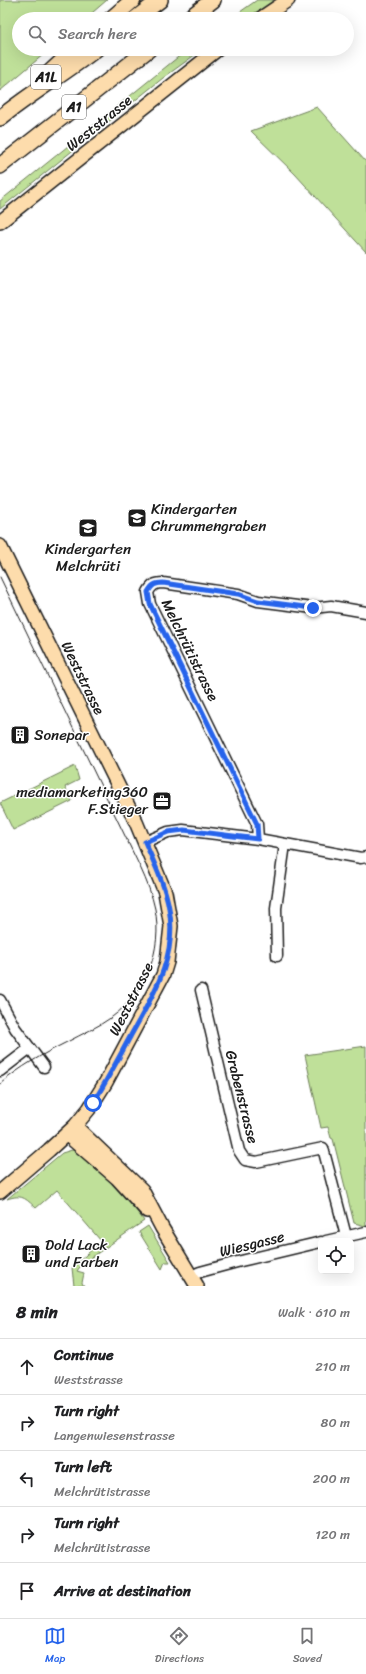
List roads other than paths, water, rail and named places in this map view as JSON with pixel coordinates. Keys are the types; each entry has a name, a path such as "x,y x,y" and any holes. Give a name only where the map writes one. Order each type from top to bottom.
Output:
{"highway":[{"path":"144,12 160,0"},
{"path":"197,12 213,0"},
{"path":"119,12 131,2"},
{"name":"A1L","path":"25,98 68,56"},
{"name":"A1","path":"0,118 25,98 87,56"},
{"name":"A1","path":"0,166 140,56"}],"main road":[{"path":"270,12 288,0"},
{"name":"Weststrasse","path":"0,222 209,56"},
{"name":"Weststrasse","path":"0,546 145,842 165,892 171,926 167,962 156,989 106,1082 89,1109 70,1130 0,1192"},
{"path":"70,1130 142,1190 162,1228 194,1281"}],"street":[{"name":"Melchrütistrasse","path":"258,839 257,824 150,604 148,592 156,583 163,583 238,594 258,601 313,608 331,606 366,612"},
{"path":"145,842 168,832 184,830 258,839 361,858 366,857"},
{"path":"277,956 276,908 285,844"},
{"name":"Grabenstrasse","path":"201,990 239,1151 246,1160 256,1162 323,1148 346,1236"},
{"path":"0,1000 14,1028 44,1067"},
{"path":"0,1072 30,1048"},
{"path":"338,1238 366,1232"},
{"name":"Wiesgasse","path":"194,1281 200,1272 318,1243"}],"tram line":[{"path":"0,577 141,869 155,909 157,924 154,955 149,969 143,983 124,1007 107,1021 32,1061 0,1084"}],"place":[{"name":"Kindergarten Chrummengraben","path":"137,518"},
{"name":"Kindergarten Melchrüti","path":"88,528"},
{"name":"Sonepar","path":"20,735"},
{"name":"mediamarketing360 F.Stieger","path":"162,801"},
{"name":"Dold Lack und Farben","path":"31,1254"}]}
